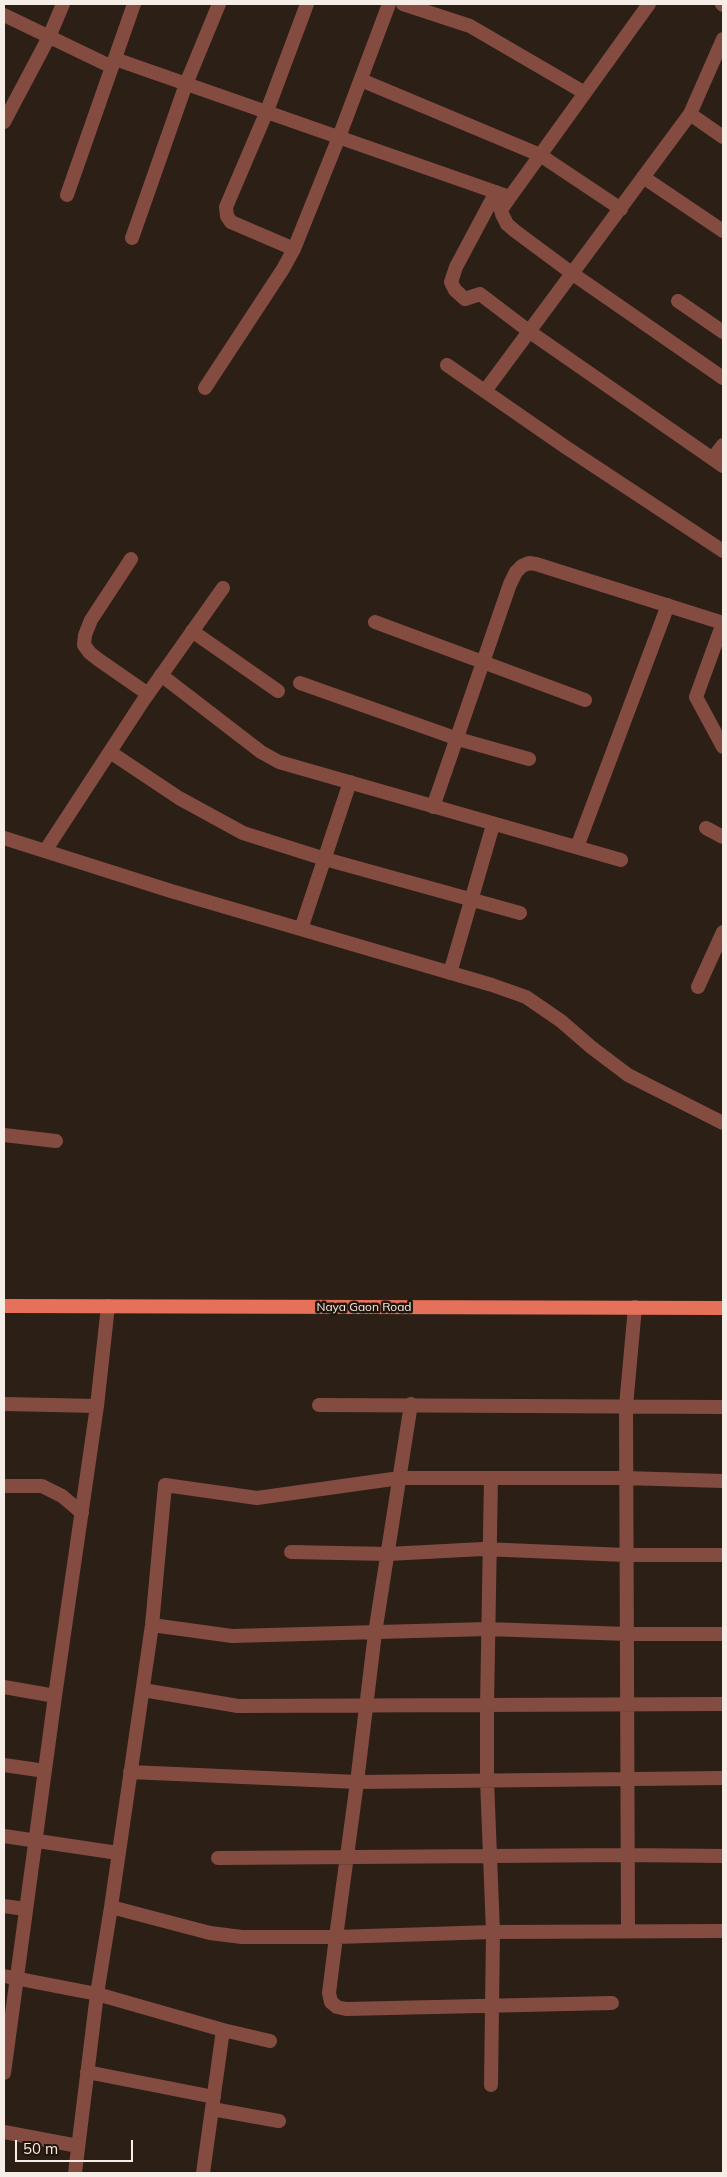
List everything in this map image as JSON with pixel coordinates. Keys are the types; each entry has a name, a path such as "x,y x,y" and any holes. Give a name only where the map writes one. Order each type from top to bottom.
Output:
{"main road":[{"name":"Naya Gaon Road","path":"4,1306 723,1308"}],"street":[{"path":"4,122 49,37 63,4"},
{"path":"67,195 134,4"},
{"path":"132,238 186,84 219,4"},
{"path":"294,249 231,222 227,216 226,207 267,111 307,4"},
{"path":"205,388 283,269 294,249 340,137 389,4"},
{"path":"403,4 470,26 585,93"},
{"path":"649,4 501,210 507,224 573,274 723,378"},
{"path":"4,15 49,37 114,63 186,84 267,111 510,197"},
{"path":"485,392 690,114 723,38"},
{"path":"361,80 540,155 620,209"},
{"path":"690,114 723,137"},
{"path":"643,177 723,231"},
{"path":"473,184 488,207"},
{"path":"496,192 456,267 452,282 454,290 464,299 480,294 530,332 718,462 723,445"},
{"path":"678,301 723,332"},
{"path":"447,365 564,446 723,551"},
{"path":"130,559 91,620 85,635 84,645 99,660 148,694"},
{"path":"433,807 510,584 516,572 522,566 529,563 723,623 696,697 723,747"},
{"path":"45,851 148,694 223,588"},
{"path":"577,848 668,605"},
{"path":"375,622 483,664 585,700"},
{"path":"192,631 278,691"},
{"path":"161,675 261,752 279,762 493,825 621,860"},
{"path":"300,683 458,738 529,759"},
{"path":"110,752 216,820 243,833 325,859 520,913"},
{"path":"301,929 350,782"},
{"path":"450,972 493,825"},
{"path":"706,828 723,837"},
{"path":"4,838 301,929 450,972 526,997 561,1021 628,1075 723,1123"},
{"path":"698,987 723,932"},
{"path":"4,1135 56,1140"},
{"path":"4,2074 10,1977 25,1910 97,1406 108,1306"},
{"path":"628,1930 625,1478 626,1406 635,1307"},
{"path":"4,1404 97,1406"},
{"path":"412,1404 375,1633 329,1993 331,2002 336,2007 346,2009 612,2003"},
{"path":"319,1405 723,1407"},
{"path":"75,2173 96,1994 111,1907 152,1625 165,1485 258,1498 400,1478 625,1478 723,1481"},
{"path":"491,1478 487,1706 487,1780 493,1932 491,2085"},
{"path":"4,1486 42,1486 62,1496 82,1514"},
{"path":"291,1552 388,1554 490,1550 625,1555 723,1555"},
{"path":"152,1625 232,1636 488,1630 627,1634 723,1634"},
{"path":"4,1687 55,1696"},
{"path":"143,1690 238,1706 723,1704"},
{"path":"4,1765 45,1771"},
{"path":"130,1772 357,1782 723,1778"},
{"path":"4,1836 118,1853"},
{"path":"218,1858 723,1856"},
{"path":"4,1906 25,1910"},
{"path":"111,1907 226,1936 336,1937 493,1932 723,1931"},
{"path":"10,1977 96,1994 223,2030 270,2040"},
{"path":"203,2173 223,2030"},
{"path":"87,2072 280,2121"},
{"path":"4,2132 78,2146"}]}
